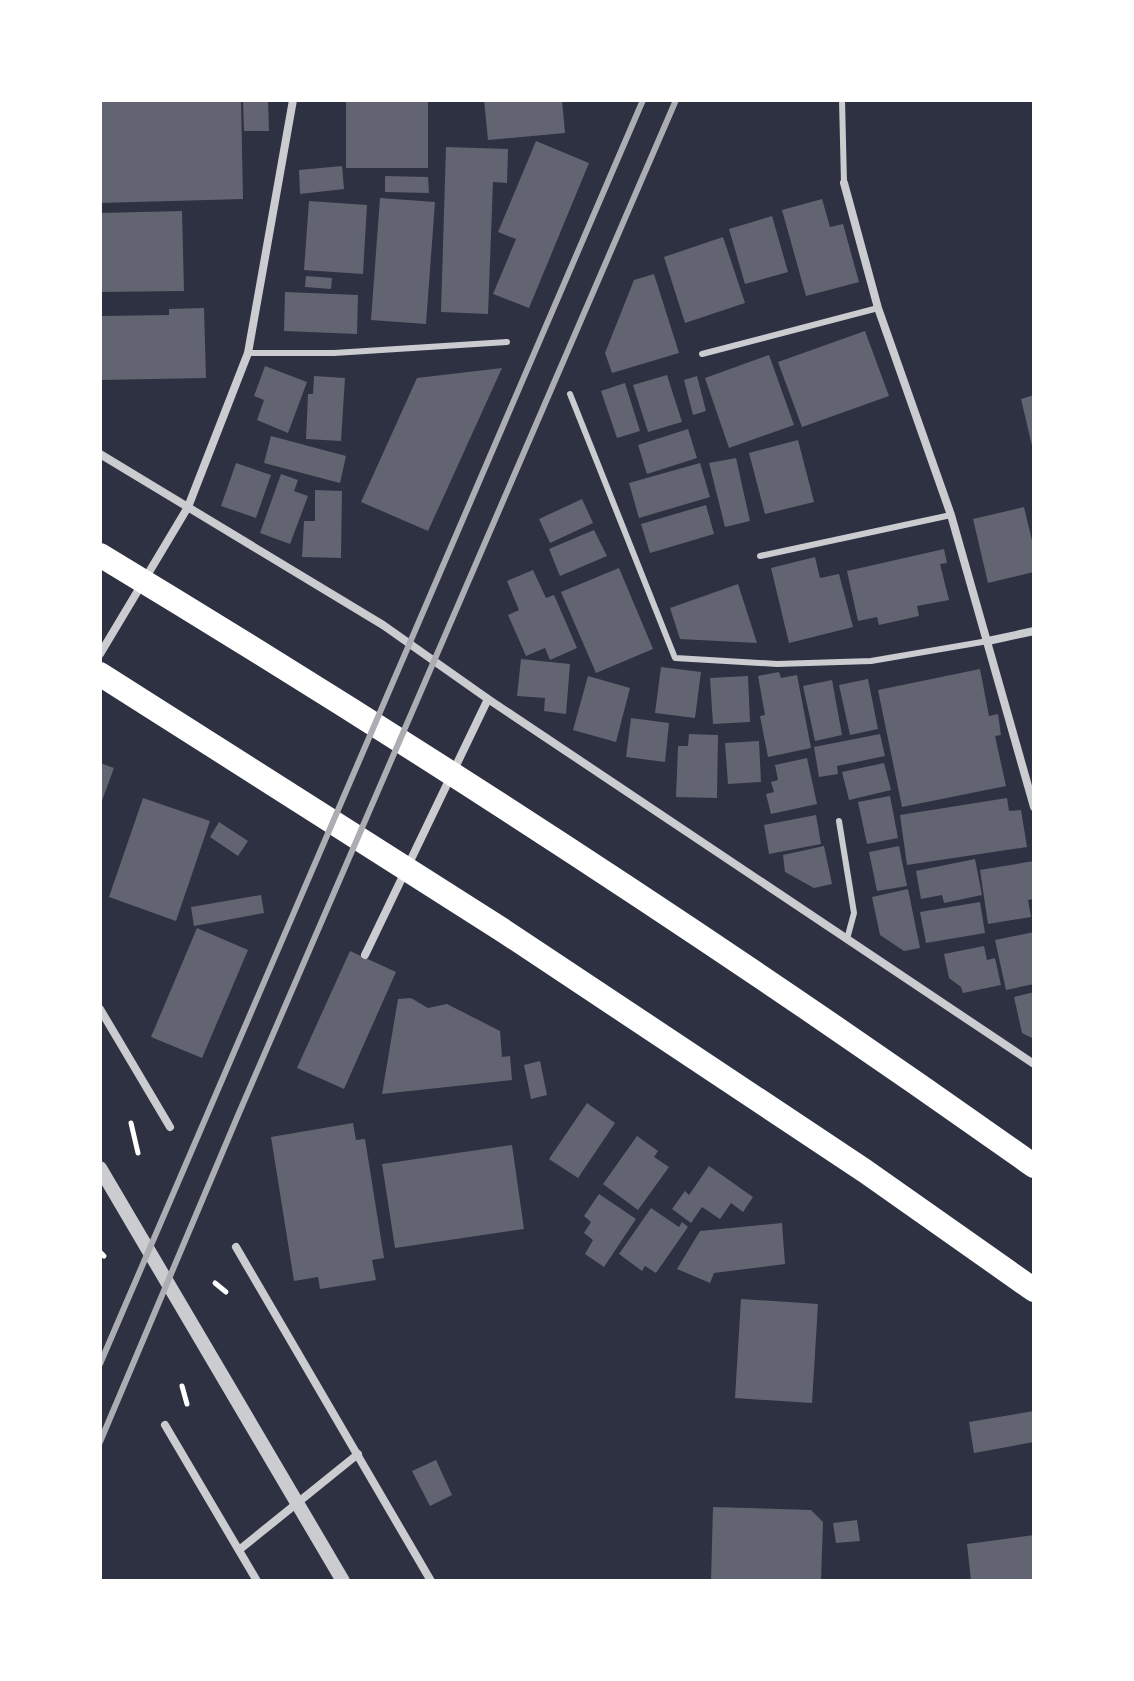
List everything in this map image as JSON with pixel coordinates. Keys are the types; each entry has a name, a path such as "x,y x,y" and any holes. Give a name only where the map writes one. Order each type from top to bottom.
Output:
{"highway":[{"path":"100,555 553,838 1034,1166"},
{"path":"100,674 504,931 865,1171 1034,1290"}],"street":[{"path":"100,654 188,507 248,353 293,100"},
{"path":"844,183 878,308 951,515 1034,807"},
{"path":"100,454 383,625 488,699 1034,1064"},
{"path":"988,641 1034,631"},
{"path":"365,955 488,699"},
{"path":"100,1009 170,1127"},
{"path":"100,1168 343,1581"},
{"path":"236,1247 431,1581"},
{"path":"165,1425 257,1581"},
{"path":"239,1550 358,1454"}],"lane":[{"path":"842,100 844,183"},
{"path":"702,354 878,308"},
{"path":"248,353 334,353 507,342"},
{"path":"570,394 675,658 777,664 871,661 988,641"},
{"path":"760,556 951,515"},
{"path":"839,821 854,913 847,939"}],"building":[{"path":"100,100 241,100 243,199 100,203"},
{"path":"243,100 268,100 269,131 244,131"},
{"path":"346,100 428,100 428,168 346,168"},
{"path":"484,100 562,100 565,133 488,140"},
{"path":"536,141 589,163 529,308 493,294 516,239 498,232"},
{"path":"446,147 508,149 507,183 493,182 488,314 441,312"},
{"path":"342,166 344,189 300,194 299,170"},
{"path":"385,176 428,177 429,193 385,192"},
{"path":"380,198 435,202 426,324 371,320"},
{"path":"822,199 830,227 843,224 859,282 806,296 782,210"},
{"path":"309,201 367,205 363,274 304,270"},
{"path":"182,211 184,291 100,292 100,213"},
{"path":"772,216 788,272 745,284 729,229"},
{"path":"723,237 745,303 685,323 664,257"},
{"path":"654,274 679,353 612,373 605,353 634,280"},
{"path":"306,276 332,278 331,289 305,287"},
{"path":"285,292 358,295 357,334 284,331"},
{"path":"204,308 206,378 100,380 100,316 169,315 169,309"},
{"path":"865,331 889,396 802,427 778,362"},
{"path":"769,355 794,425 729,448 705,378"},
{"path":"265,366 307,382 288,433 257,420 264,400 254,396"},
{"path":"502,368 428,531 361,502 417,378"},
{"path":"667,375 682,422 648,432 633,385"},
{"path":"314,376 345,378 341,441 306,439 308,394 313,394"},
{"path":"697,376 706,411 693,415 684,380"},
{"path":"625,383 640,431 617,438 601,391"},
{"path":"1034,395 1034,450 1033,450 1021,399"},
{"path":"688,429 697,458 647,474 638,445"},
{"path":"271,436 346,456 340,483 264,463"},
{"path":"798,440 814,502 765,514 749,453"},
{"path":"736,458 750,521 725,527 709,463"},
{"path":"236,463 271,475 256,518 221,506"},
{"path":"700,463 710,497 639,518 629,483"},
{"path":"281,474 298,480 294,491 308,496 290,544 260,533"},
{"path":"315,490 342,491 341,558 302,557 304,521 315,521"},
{"path":"582,499 593,523 550,543 539,519"},
{"path":"706,505 714,534 650,553 641,524"},
{"path":"1024,507 1034,549 1034,572 988,583 973,519"},
{"path":"594,530 607,556 560,576 549,549"},
{"path":"944,549 947,563 940,564 949,600 917,606 919,616 879,625 877,617 858,621 847,571"},
{"path":"815,557 820,578 839,574 853,627 789,643 771,568"},
{"path":"619,568 653,649 596,673 561,592"},
{"path":"533,570 546,598 554,595 577,648 550,660 545,648 526,656 508,615 519,610 507,581"},
{"path":"738,584 757,643 680,639 670,608"},
{"path":"521,659 570,664 566,714 544,711 545,698 517,696"},
{"path":"661,667 701,672 695,718 655,713"},
{"path":"980,669 989,716 998,714 1001,735 995,736 1006,786 902,807 878,690"},
{"path":"779,672 781,678 797,675 811,748 768,757 760,716 765,715 758,676"},
{"path":"588,676 630,688 616,742 573,730"},
{"path":"748,676 750,722 713,724 710,678"},
{"path":"868,679 878,729 850,735 839,685"},
{"path":"832,680 842,735 815,741 803,686"},
{"path":"631,718 669,723 665,762 626,757"},
{"path":"689,734 718,735 717,798 676,797 678,746 688,746"},
{"path":"880,734 885,756 837,766 838,774 819,777 814,747"},
{"path":"759,741 761,782 728,784 725,743"},
{"path":"807,758 817,804 771,814 766,794 774,792 771,782 778,780 775,765"},
{"path":"100,763 114,768 100,806"},
{"path":"884,763 891,790 849,800 842,772"},
{"path":"890,796 898,838 867,844 858,802"},
{"path":"143,798 210,821 176,921 109,897"},
{"path":"1007,798 1009,811 1021,810 1027,847 907,865 900,815"},
{"path":"816,815 821,844 769,854 764,825"},
{"path":"219,822 248,841 238,856 210,837"},
{"path":"824,846 832,884 814,888 785,872 783,855"},
{"path":"899,846 907,886 877,891 869,852"},
{"path":"975,859 982,895 944,903 942,895 921,899 916,871"},
{"path":"1034,861 1034,899 1028,900 1031,917 988,924 980,870"},
{"path":"908,889 920,948 904,951 880,935 872,897"},
{"path":"261,895 264,913 194,926 191,907"},
{"path":"980,902 985,933 926,943 920,912"},
{"path":"197,928 248,950 202,1058 151,1037"},
{"path":"1034,932 1034,984 1006,990 995,940"},
{"path":"984,946 987,960 995,958 1001,985 963,993 961,987 949,978 944,954"},
{"path":"350,951 396,972 344,1089 297,1068"},
{"path":"1034,992 1034,1039 1022,1033 1014,997"},
{"path":"411,998 428,1008 447,1004 500,1031 502,1057 510,1056 512,1080 382,1094 398,999"},
{"path":"540,1061 547,1095 531,1099 524,1065"},
{"path":"587,1103 615,1123 578,1178 549,1159"},
{"path":"353,1123 356,1140 365,1139 384,1258 372,1260 376,1280 320,1289 318,1277 294,1281 271,1137"},
{"path":"637,1136 658,1151 654,1157 669,1167 638,1210 603,1184"},
{"path":"512,1145 524,1229 395,1248 382,1164"},
{"path":"709,1166 753,1197 743,1212 731,1203 720,1219 702,1207 691,1223 672,1209 685,1191 689,1195"},
{"path":"599,1194 636,1219 604,1267 585,1254 593,1240 584,1233 591,1222 584,1216"},
{"path":"651,1208 679,1227 682,1222 688,1227 656,1273 645,1266 642,1271 619,1254"},
{"path":"782,1223 785,1264 714,1273 710,1283 677,1269 700,1231"},
{"path":"741,1299 818,1304 812,1403 735,1398"},
{"path":"1034,1411 1034,1442 974,1453 969,1422"},
{"path":"436,1460 452,1495 430,1506 412,1471"},
{"path":"713,1507 811,1510 823,1522 821,1581 711,1581"},
{"path":"857,1520 860,1541 836,1543 833,1523"},
{"path":"1034,1535 1034,1581 971,1581 967,1544"}],"railway":[{"path":"100,1364 643,100"},
{"path":"100,1442 676,100"}]}
